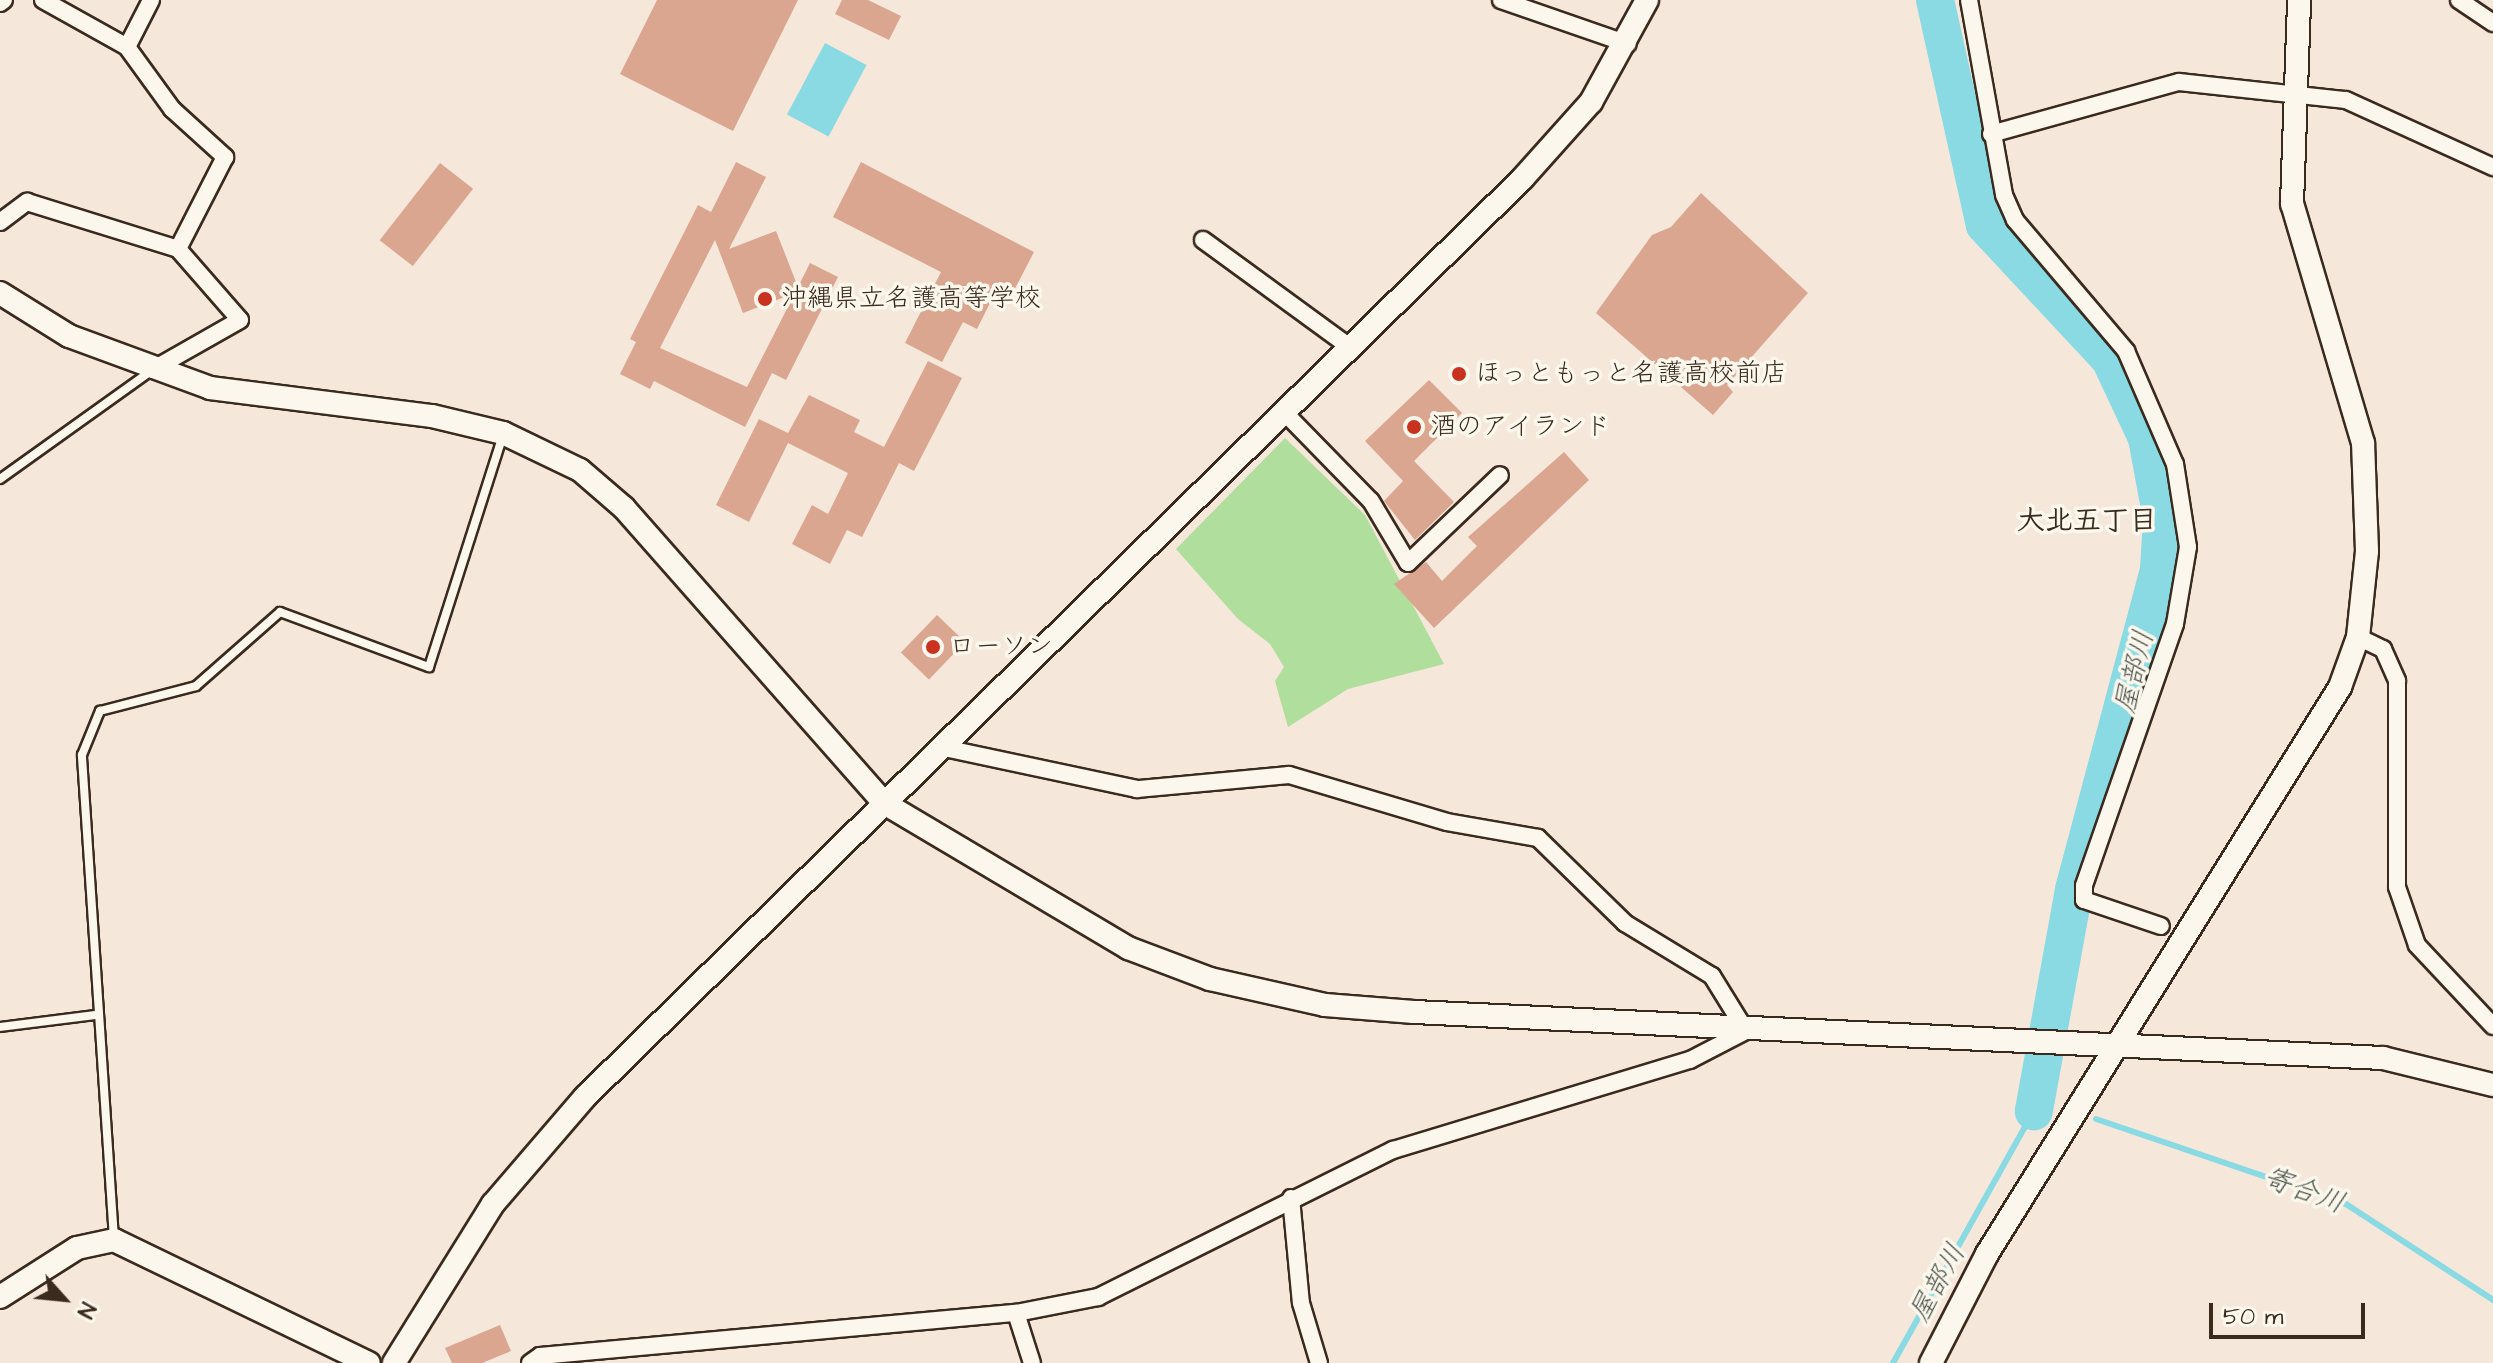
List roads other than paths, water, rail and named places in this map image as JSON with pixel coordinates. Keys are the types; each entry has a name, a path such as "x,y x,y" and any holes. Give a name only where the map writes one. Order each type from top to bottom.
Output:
{"street":[{"path":"43,0 127,47 172,109 225,157 178,249"},
{"path":"127,47 151,0"},
{"path":"1501,0 1628,44"},
{"path":"394,1363 493,1204 575,1109 940,747 1523,178 1591,102 1628,44 1647,0"},
{"path":"1969,0 1991,134 2015,220 2126,351 2175,464 2188,547 2175,624 2084,886 2084,900 2161,926"},
{"path":"1931,1363 1987,1254 2340,687 2358,637 2367,551 2363,443 2292,204 2299,0"},
{"path":"2459,0 2493,23"},
{"path":"1991,134 2179,82 2296,90 2346,100 2493,167"},
{"path":"0,222 27,202 178,249 240,320 152,370"},
{"path":"1203,240 1350,347"},
{"path":"0,293 69,336 152,370 264,399 432,416 503,433 580,470 624,508 884,803 1128,948 1265,995 1399,1011 1746,1031 2383,1058 2493,1085"},
{"path":"1284,412 1371,501 1408,563 1500,475"},
{"path":"2358,637 2383,649 2397,681 2397,887 2417,945 2493,1026"},
{"path":"940,747 1137,789 1289,775 1433,819 1538,838 1625,923 1712,976 1746,1031"},
{"path":"530,1363 540,1356 1016,1313 1098,1297 1291,1198 1393,1150 1690,1060 1746,1031"},
{"path":"1291,1198 1301,1303 1319,1363"},
{"path":"0,1297 77,1248 114,1240 369,1363"},
{"path":"1016,1313 1032,1363"}],"lane":[{"path":"0,479 152,370"},
{"path":"114,1240 95,1015 82,755 100,711 196,686 280,612 429,667 503,433"},
{"path":"0,1027 95,1015"}],"water":[{"path":"825,43 866,65 828,137 787,115"}],"waterway":[{"name":"屋部川","path":"1935,0 1985,225 2110,359 2147,438 2162,519 2159,570 2074,890 2034,1111"},
{"name":"屋部川","path":"1893,1363 2034,1111"},
{"name":"寄合川","path":"2096,1119 2346,1204 2493,1300"}],"place":[{"name":"沖縄県立名護高等学校","path":"765,299"},
{"name":"ほっともっと名護高校前店","path":"1459,374"},
{"name":"酒のアイランド","path":"1414,427"},
{"name":"ローソン","path":"933,647"}],"district":[{"name":"大北五丁目","path":"2087,521"}]}
